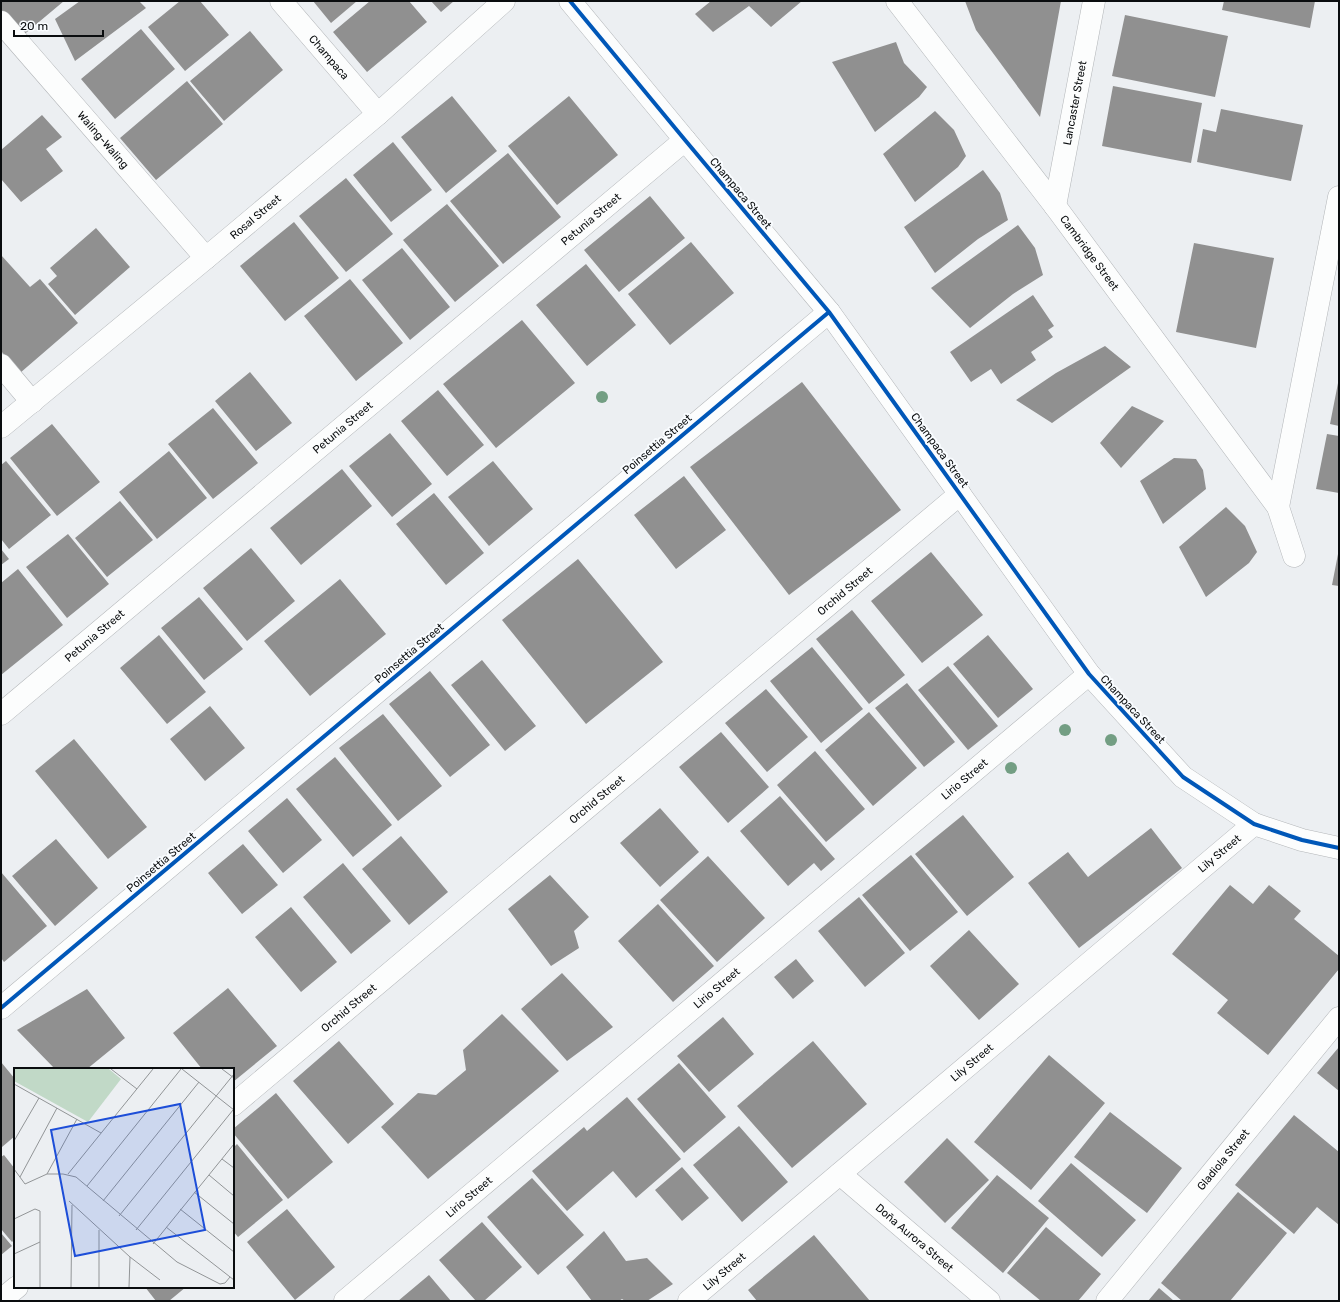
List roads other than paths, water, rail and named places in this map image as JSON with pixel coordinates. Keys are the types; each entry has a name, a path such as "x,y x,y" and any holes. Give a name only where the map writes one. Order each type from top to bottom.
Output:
{"street":[{"name":"Champaca","path":"281,1 378,114"},
{"name":"Rosal Street","path":"1,427 378,114 504,1"},
{"name":"Champaca Street","path":"570,1 830,312 1089,674 1183,777 1254,824 1302,840 1339,848"},
{"name":"Cambridge Street","path":"897,1 1055,206 1278,507 1294,556"},
{"name":"Lancaster Street","path":"1055,206 1094,1"},
{"name":"Waling-Waling","path":"1,22 206,258"},
{"name":"Petunia Street","path":"1,714 685,140"},
{"name":"Cambridge Street","path":"1278,507 1339,197"},
{"name":"Poinsettia Street","path":"1,1008 830,312"},
{"path":"1,365 32,402"},
{"name":"Orchid Street","path":"234,1104 960,494"},
{"name":"Lirio Street","path":"345,1301 1089,674"},
{"name":"Lily Street","path":"689,1301 1254,824"},
{"name":"Gladiola Street","path":"1107,1301 1339,1018"},
{"name":"Doña Aurora Street","path":"840,1174 989,1301"},
{"path":"1,1300 15,1288"}]}
